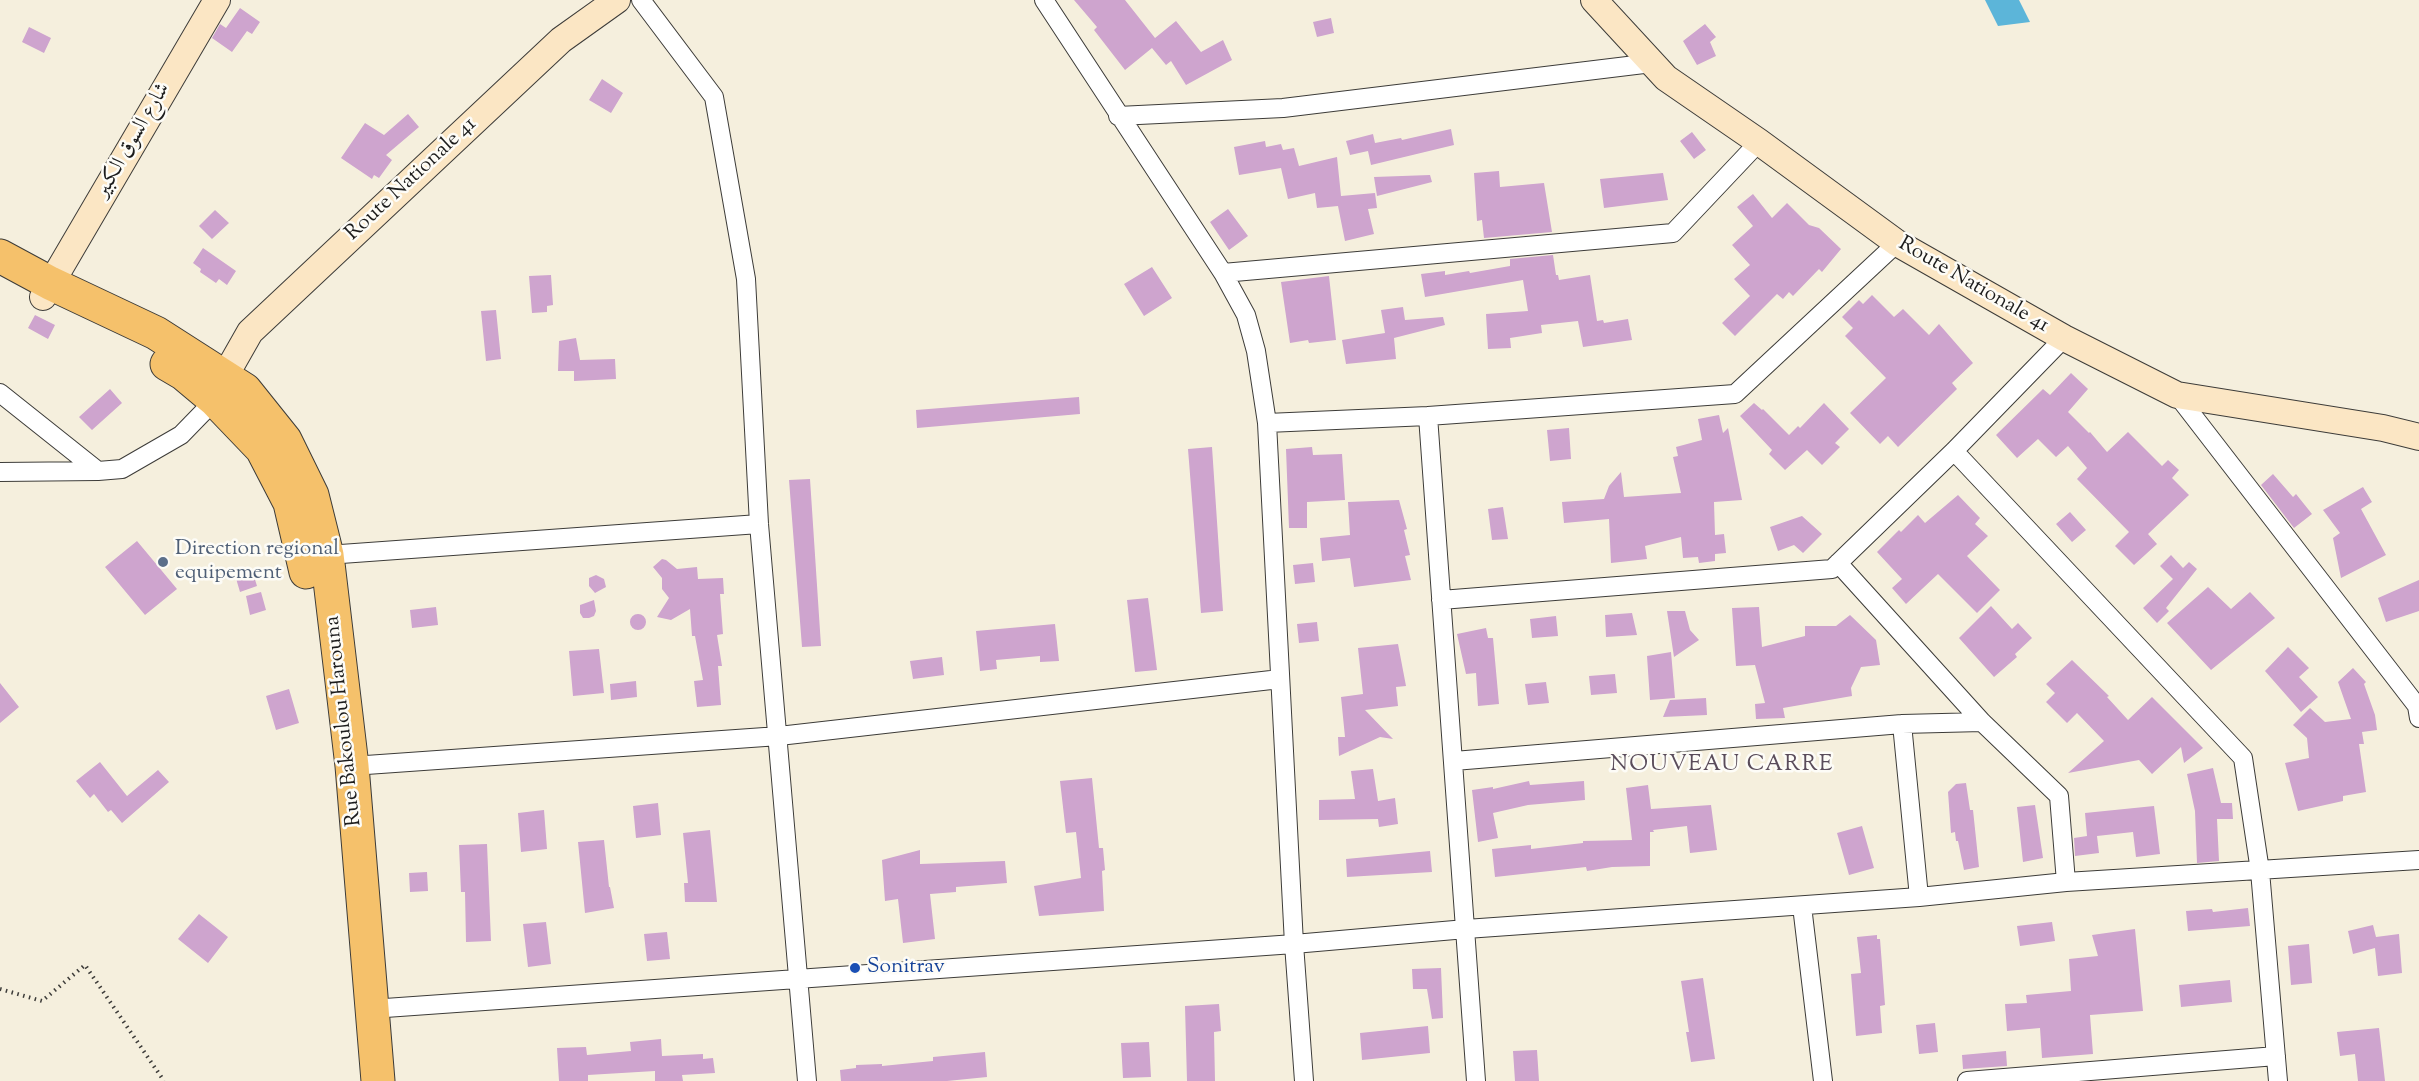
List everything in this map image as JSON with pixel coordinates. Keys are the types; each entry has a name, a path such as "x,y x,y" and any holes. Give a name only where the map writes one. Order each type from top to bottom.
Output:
{"highway":[{"path":"0,256 47,290"},
{"path":"0,276 47,290"},
{"name":"Rue Bakoulou Harouna","path":"47,290 184,374 220,388 245,390 285,440 312,495 327,555 352,766 378,1081"},
{"name":"Rue Bakoulou Harouna","path":"220,388 262,448 290,503 305,559 329,767 358,1081"}],"street":[{"name":"شارع السوق الكبير","path":"47,290 217,0"},
{"name":"Route Nationale 41","path":"220,388 250,333 561,40 617,0"},
{"path":"641,0 714,97 746,279 759,524 807,1081"},
{"path":"1044,0 1223,273 1246,315 1256,351 1267,423 1294,944 1304,1081"},
{"name":"Route Nationale 41","path":"1594,0 1666,78 1759,142 1897,243 2064,338 2177,395 2384,428 2419,437"},
{"path":"1119,116 1283,108 1652,63"},
{"path":"1223,273 1673,233 1759,142"},
{"path":"1267,423 1428,416 1735,394 1897,243"},
{"path":"1441,600 1832,569 1954,451 2064,338"},
{"path":"0,472 122,469 181,435 220,388"},
{"path":"0,393 98,471"},
{"path":"2177,395 2418,710"},
{"path":"1428,416 1476,1081"},
{"path":"1954,451 2243,758 2260,871 2278,1081"},
{"path":"327,555 759,524"},
{"path":"1838,563 1982,722 2059,796 2066,882"},
{"path":"352,766 779,736 1280,679"},
{"path":"1454,761 1902,724 1982,722"},
{"path":"1902,724 1919,897"},
{"path":"371,1009 1802,906 2066,882 2419,860"},
{"path":"1802,906 1823,1081"},
{"path":"1967,1081 2276,1056"}],"path":[{"path":"0,989 42,1001 85,965 164,1081"}],"water":[{"path":"1985,0 2019,0 2030,22 1998,26"}],"building":[{"path":"1074,0 1125,0 1155,38 1176,21 1201,52 1223,40 1232,60 1186,85 1171,61 1166,65 1152,48 1125,70 1094,30 1097,27"},
{"path":"240,8 260,22 252,34 247,31 232,52 212,38 220,24 226,28"},
{"path":"1331,18 1334,33 1317,37 1313,22"},
{"path":"1705,24 1716,37 1710,42 1716,56 1697,65 1683,41"},
{"path":"29,27 51,38 44,53 22,42"},
{"path":"602,79 623,93 611,113 589,100"},
{"path":"408,114 419,127 386,155 392,160 379,178 374,175 372,179 341,158 365,123 384,135"},
{"path":"1451,129 1454,145 1371,165 1368,151 1350,155 1346,141 1373,134 1375,143 1401,138 1402,140"},
{"path":"1692,132 1706,150 1694,159 1680,141"},
{"path":"1265,141 1266,147 1281,144 1283,150 1294,148 1299,166 1337,157 1341,196 1375,193 1377,208 1368,209 1374,234 1345,241 1338,206 1317,208 1315,193 1288,199 1281,168 1239,175 1234,147"},
{"path":"1499,171 1500,187 1544,183 1552,232 1484,238 1482,220 1477,221 1474,173"},
{"path":"1663,173 1668,200 1604,208 1600,179"},
{"path":"1430,175 1432,182 1377,196 1374,177"},
{"path":"1753,194 1772,218 1787,203 1809,225 1819,228 1841,249 1822,272 1819,269 1793,296 1789,292 1783,299 1777,294 1735,336 1722,323 1750,296 1734,279 1750,265 1732,245 1753,226 1737,207"},
{"path":"1228,209 1248,236 1229,250 1210,222"},
{"path":"215,210 229,223 212,239 199,226"},
{"path":"203,248 236,271 227,285 219,279 216,283 200,272 201,269 193,263"},
{"path":"1553,255 1559,280 1590,275 1597,321 1603,320 1604,323 1628,319 1632,340 1583,347 1578,321 1541,325 1542,333 1510,338 1511,348 1488,349 1486,314 1528,311 1523,280 1425,297 1421,274 1445,271 1445,275 1469,271 1470,273 1510,266 1510,259"},
{"path":"1152,267 1172,298 1144,316 1124,284"},
{"path":"551,275 553,305 547,306 547,312 532,313 529,276"},
{"path":"1329,276 1336,340 1309,343 1308,340 1290,343 1281,282"},
{"path":"1872,295 1894,317 1903,309 1929,335 1939,324 1973,363 1952,383 1957,389 1898,447 1888,436 1880,444 1850,413 1886,378 1845,336 1853,328 1842,317 1859,300 1863,304"},
{"path":"1403,307 1405,320 1443,317 1445,325 1394,338 1396,359 1346,364 1342,340 1385,333 1381,310"},
{"path":"496,310 501,359 486,361 481,311"},
{"path":"35,315 55,325 48,339 28,328"},
{"path":"576,338 580,360 615,359 616,379 574,381 574,371 558,371 559,341"},
{"path":"2071,373 2088,389 2068,412 2107,452 2128,432 2162,466 2168,460 2179,470 2172,478 2189,495 2148,534 2157,544 2134,565 2115,546 2129,532 2077,479 2087,468 2068,446 2056,457 2038,439 2017,458 1996,435 2043,389 2050,395"},
{"path":"110,389 122,403 92,430 79,417"},
{"path":"1079,397 1080,414 917,428 916,410"},
{"path":"1754,403 1789,435 1798,426 1800,428 1824,403 1849,429 1835,443 1840,447 1822,465 1807,450 1785,470 1769,454 1772,450 1740,416"},
{"path":"1719,415 1723,433 1728,428 1742,500 1714,502 1715,535 1724,534 1726,553 1715,554 1715,561 1699,563 1698,557 1683,558 1681,537 1645,546 1647,559 1611,563 1609,519 1564,523 1562,502 1604,499 1609,486 1621,472 1624,497 1681,493 1673,457 1678,456 1676,447 1702,440 1698,419"},
{"path":"1569,428 1571,459 1550,461 1547,430"},
{"path":"1212,447 1223,611 1201,613 1188,449"},
{"path":"1312,447 1313,455 1342,454 1345,500 1307,502 1307,528 1289,528 1286,449"},
{"path":"2273,474 2293,497 2296,494 2312,514 2294,528 2261,485"},
{"path":"810,479 821,646 802,647 789,480"},
{"path":"2363,487 2372,502 2361,509 2386,555 2341,578 2333,538 2340,533 2323,510"},
{"path":"1958,495 1980,518 1975,524 1988,536 1967,556 2000,590 1977,613 1938,574 1906,604 1892,588 1902,579 1877,552 1918,515 1925,523"},
{"path":"1399,500 1407,529 1404,530 1410,555 1405,556 1411,580 1354,587 1350,558 1322,561 1320,538 1350,535 1348,502"},
{"path":"1503,507 1508,539 1492,540 1488,509"},
{"path":"2070,512 2086,530 2072,542 2056,524"},
{"path":"1802,516 1822,534 1803,553 1794,545 1778,551 1770,527"},
{"path":"137,541 177,589 145,615 105,567"},
{"path":"2171,555 2183,568 2189,562 2197,569 2166,608 2169,611 2157,623 2143,608 2173,579 2160,566"},
{"path":"662,559 677,569 697,567 698,579 723,578 724,594 720,594 723,634 717,635 722,666 718,666 721,705 697,707 694,681 703,680 695,636 692,636 690,609 671,620 657,617 669,598 662,589 662,578 653,567"},
{"path":"1313,563 1315,582 1295,584 1293,565"},
{"path":"252,570 257,586 240,592 235,575"},
{"path":"596,575 604,579 606,587 595,593 589,586 589,578"},
{"path":"2419,580 2419,611 2386,622 2378,598"},
{"path":"2208,587 2231,609 2250,592 2275,618 2211,670 2167,623"},
{"path":"261,592 266,610 250,615 246,596"},
{"path":"1148,598 1157,670 1135,672 1127,600"},
{"path":"594,600 596,611 594,616 583,618 580,605"},
{"path":"1991,606 2012,629 2018,623 2032,638 2015,654 2017,657 1994,677 1959,638"},
{"path":"436,607 438,625 412,628 410,610"},
{"path":"1759,607 1762,647 1805,636 1805,626 1836,626 1850,615 1876,640 1880,665 1861,667 1851,688 1852,696 1783,708 1785,718 1756,719 1755,704 1765,703 1755,665 1736,666 1732,608"},
{"path":"1667,611 1685,611 1690,630 1699,640 1674,657"},
{"path":"1632,613 1637,635 1606,637 1605,615"},
{"path":"638,614 644,616 646,622 644,628 638,630 632,628 630,622 632,616"},
{"path":"1556,616 1558,636 1532,638 1530,619"},
{"path":"1317,622 1319,641 1299,643 1297,624"},
{"path":"1055,624 1059,661 1040,662 1040,656 996,660 997,669 980,671 976,631"},
{"path":"1486,628 1488,638 1493,638 1499,704 1478,706 1476,673 1466,674 1457,634"},
{"path":"1398,644 1406,686 1396,687 1398,706 1365,710 1393,739 1380,737 1339,756 1338,737 1345,737 1341,697 1363,694 1358,648"},
{"path":"2288,647 2309,668 2299,677 2318,697 2301,712 2265,671"},
{"path":"599,649 604,693 573,696 569,651"},
{"path":"1671,652 1675,698 1650,700 1647,656"},
{"path":"942,657 944,675 913,679 910,661"},
{"path":"2072,660 2109,696 2107,697 2128,720 2152,697 2203,748 2184,763 2181,747 2152,774 2139,760 2068,773 2104,741 2077,713 2067,723 2046,702 2055,693 2046,684"},
{"path":"2353,668 2366,682 2364,684 2375,715 2377,730 2362,732 2364,744 2359,744 2366,792 2343,796 2343,801 2298,811 2285,763 2309,758 2307,738 2293,725 2310,708 2325,722 2351,719 2338,682"},
{"path":"1615,674 1617,693 1591,695 1589,676"},
{"path":"636,681 637,697 611,700 610,684"},
{"path":"1546,682 1549,703 1528,705 1525,684"},
{"path":"0,683 19,707 0,723"},
{"path":"289,689 299,723 276,730 266,696"},
{"path":"1706,698 1707,715 1663,717 1670,700"},
{"path":"100,762 127,796 158,770 169,782 122,823 111,810 108,812 94,794 90,798 76,781"},
{"path":"2213,768 2221,803 2232,803 2233,819 2217,819 2219,861 2197,863 2195,811 2187,774"},
{"path":"1373,769 1378,801 1395,798 1398,824 1379,827 1378,819 1319,820 1319,800 1355,799 1351,771"},
{"path":"1092,778 1099,848 1103,848 1105,870 1102,871 1104,911 1039,916 1034,886 1081,878 1076,832 1066,833 1060,781"},
{"path":"1529,781 1530,785 1584,781 1585,800 1528,805 1493,813 1498,838 1478,842 1472,790 1493,787 1493,789"},
{"path":"1966,783 1970,810 1973,810 1979,867 1964,870 1955,832 1951,833 1948,792 1956,784"},
{"path":"1648,785 1651,809 1711,805 1717,850 1690,853 1687,826 1653,830 1654,832 1650,832 1650,866 1612,867 1587,871 1586,867 1495,877 1492,849 1531,845 1531,849 1583,843 1583,841 1632,840 1626,788"},
{"path":"658,803 661,835 636,838 633,806"},
{"path":"2035,805 2043,858 2023,862 2017,807"},
{"path":"2154,806 2160,854 2136,857 2133,832 2097,836 2099,853 2075,856 2074,838 2087,836 2085,813"},
{"path":"544,810 547,849 521,852 518,813"},
{"path":"1862,826 1874,868 1849,875 1837,833"},
{"path":"710,830 717,902 685,902 684,883 688,883 683,833"},
{"path":"604,840 609,887 614,908 585,913 578,842"},
{"path":"487,844 491,941 466,942 465,892 461,892 459,845"},
{"path":"920,850 920,864 1005,861 1007,883 956,887 956,892 930,894 935,939 903,943 898,899 885,901 882,860"},
{"path":"1430,851 1432,872 1347,877 1346,859"},
{"path":"427,872 428,891 410,892 409,873"},
{"path":"2248,908 2250,926 2188,931 2186,911 2212,909 2213,912"},
{"path":"199,914 228,937 208,963 178,939"},
{"path":"546,922 551,964 528,967 523,924"},
{"path":"2052,922 2055,941 2020,946 2017,926"},
{"path":"2373,925 2376,937 2399,934 2402,973 2378,976 2375,948 2353,954 2348,931"},
{"path":"2135,929 2143,1011 2090,1015 2093,1054 2042,1058 2040,1028 2007,1031 2005,1004 2027,1003 2026,995 2071,991 2069,959 2098,956 2092,935"},
{"path":"667,932 670,959 647,961 644,934"},
{"path":"1877,935 1877,939 1880,939 1885,1005 1880,1006 1882,1033 1856,1036 1851,974 1861,973 1857,937"},
{"path":"2309,944 2312,983 2291,985 2288,946"},
{"path":"1441,968 1443,1018 1432,1019 1427,989 1413,989 1412,969"},
{"path":"1703,978 1715,1059 1691,1062 1681,981"},
{"path":"2230,980 2232,1002 2181,1007 2179,985"},
{"path":"1219,1004 1221,1031 1214,1032 1215,1081 1187,1081 1185,1006"},
{"path":"1935,1023 1938,1052 1919,1054 1916,1025"},
{"path":"1428,1026 1430,1053 1362,1060 1360,1033"},
{"path":"2379,1028 2385,1081 2358,1081 2355,1054 2340,1056 2337,1032"},
{"path":"661,1039 662,1056 703,1054 703,1059 713,1058 715,1073 682,1075 683,1081 655,1081 655,1071 588,1075 588,1081 559,1081 557,1048 586,1047 587,1055 631,1051 630,1042"},
{"path":"1149,1042 1151,1077 1123,1078 1121,1043"},
{"path":"1537,1050 1539,1081 1515,1081 1513,1051"},
{"path":"2006,1051 2007,1066 1963,1069 1962,1055"},
{"path":"985,1052 987,1077 947,1081 841,1081 840,1070 856,1068 856,1065 882,1064 882,1066 933,1061 933,1057"}],"place":[{"name":"Direction regional equipement","path":"163,562"},
{"name":"Sonitrav","path":"855,968"}],"district":[{"name":"NOUVEAU CARRE","path":"1722,766"}]}
